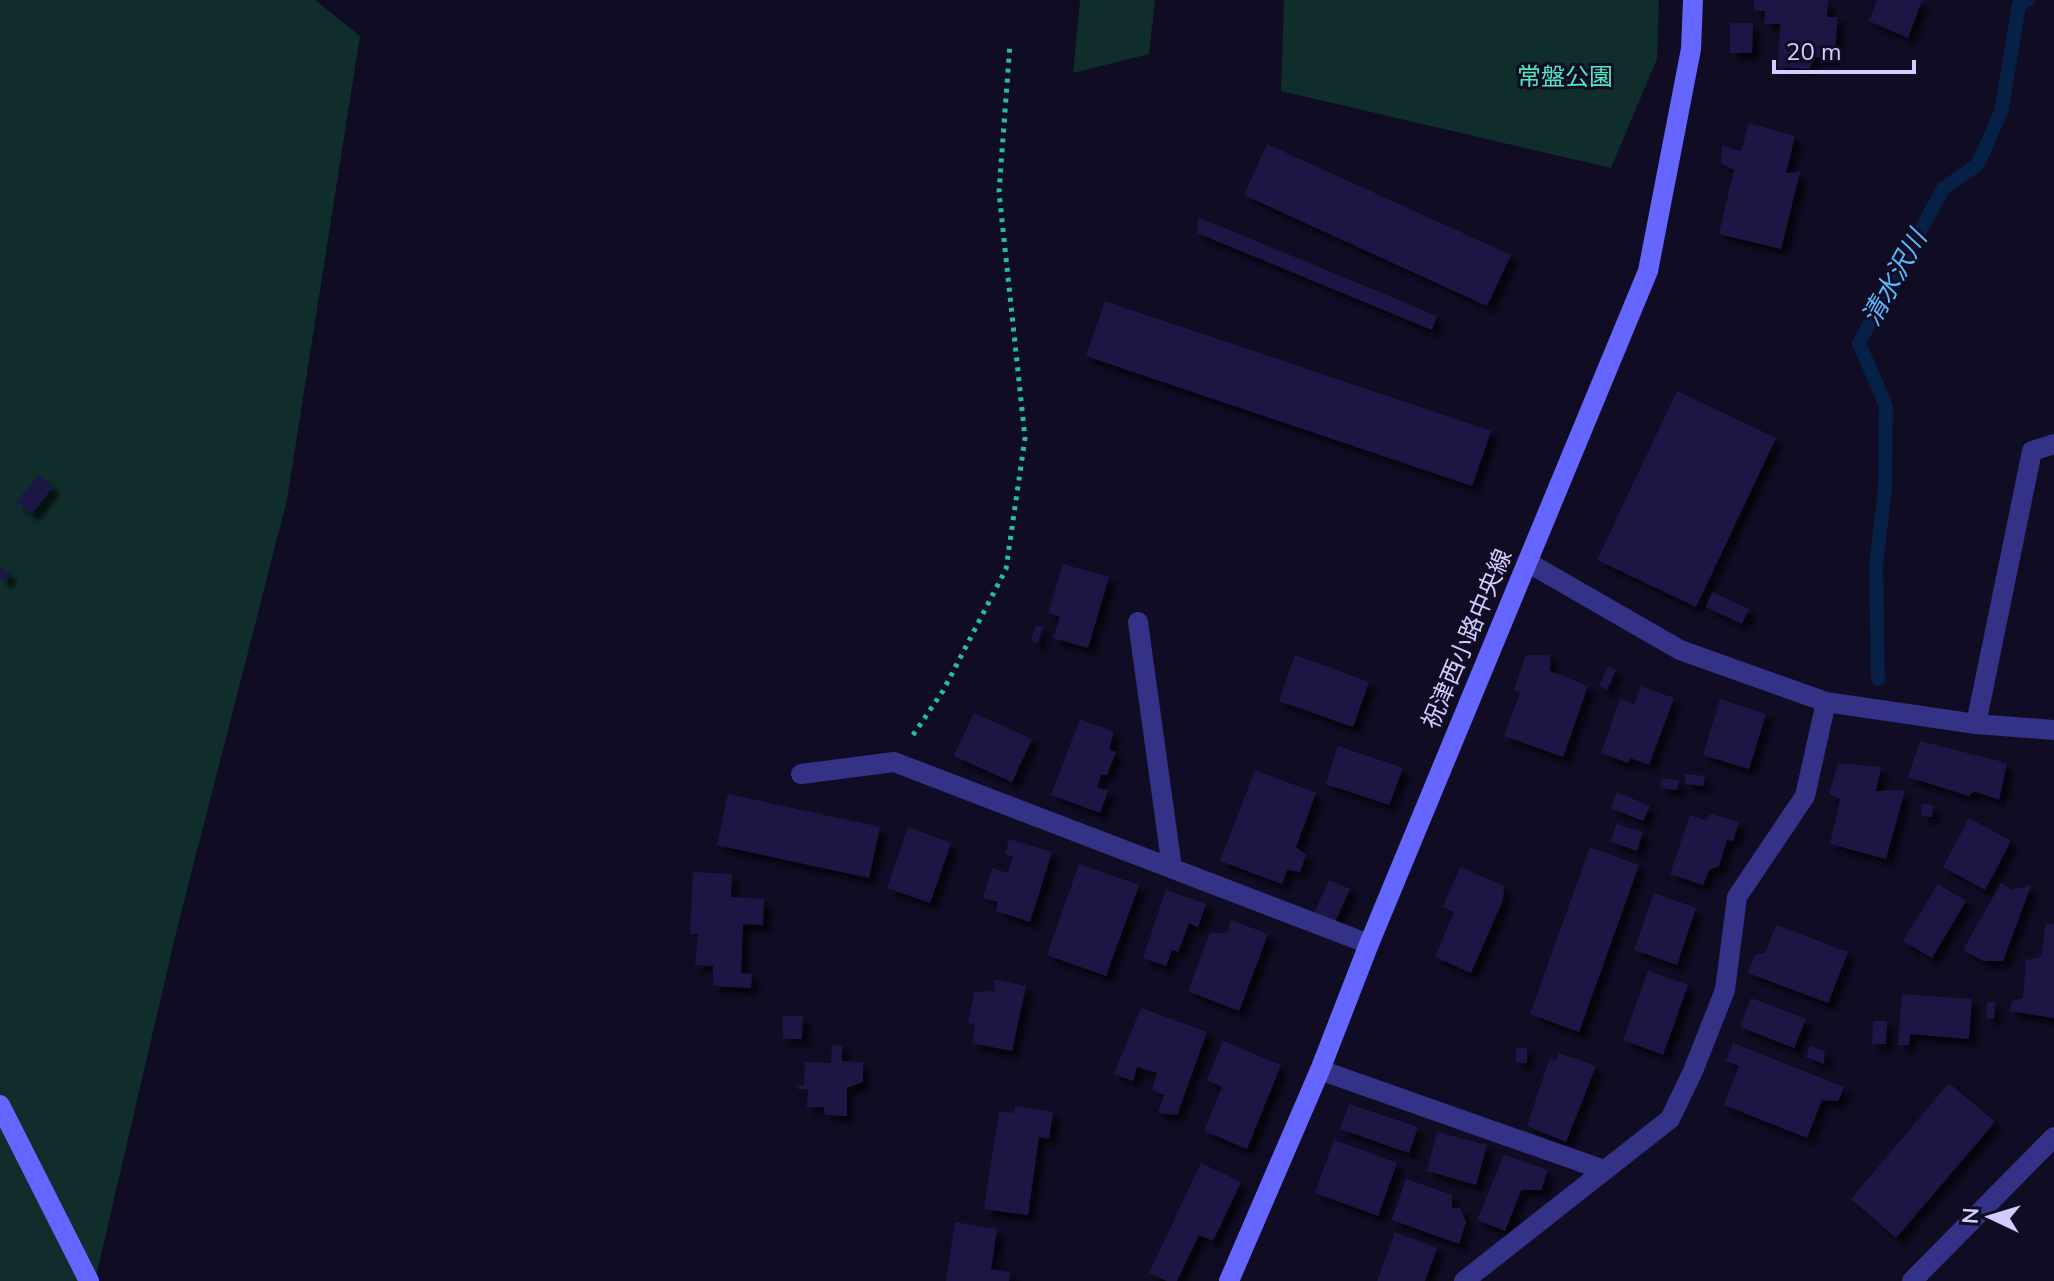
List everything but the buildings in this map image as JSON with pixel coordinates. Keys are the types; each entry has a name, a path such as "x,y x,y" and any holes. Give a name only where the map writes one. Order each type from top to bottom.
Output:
{"main road":[{"name":"祝津西小路中央線","path":"1229,1281 1320,1070 1369,944 1648,271 1691,49 1693,0"},
{"path":"0,1105 89,1281"}],"street":[{"path":"1976,724 2032,451 2054,444"},
{"path":"1527,562 1680,650 1826,702 1976,724 2054,730"},
{"path":"1138,622 1172,868"},
{"path":"1464,1281 1670,1119 1725,990 1737,897 1805,796 1826,702"},
{"path":"801,774 894,762 1369,944"},
{"path":"1320,1070 1604,1170"},
{"path":"1912,1281 2054,1137"}],"path":[{"path":"894,762 943,691 1006,569 1025,438 999,192 1010,44"}],"green space":[{"path":"0,0 315,0 360,36 287,500 176,933 95,1281 0,1281"},
{"path":"1080,0 1155,0 1149,54 1073,73"},
{"name":"常盤公園","path":"1284,0 1659,0 1657,59 1611,168 1281,91"}],"waterway":[{"name":"清水沢川","path":"1878,679 1876,565 1885,489 1886,406 1859,343 1943,189 1978,164 2001,112 2019,5 2028,0"}]}
